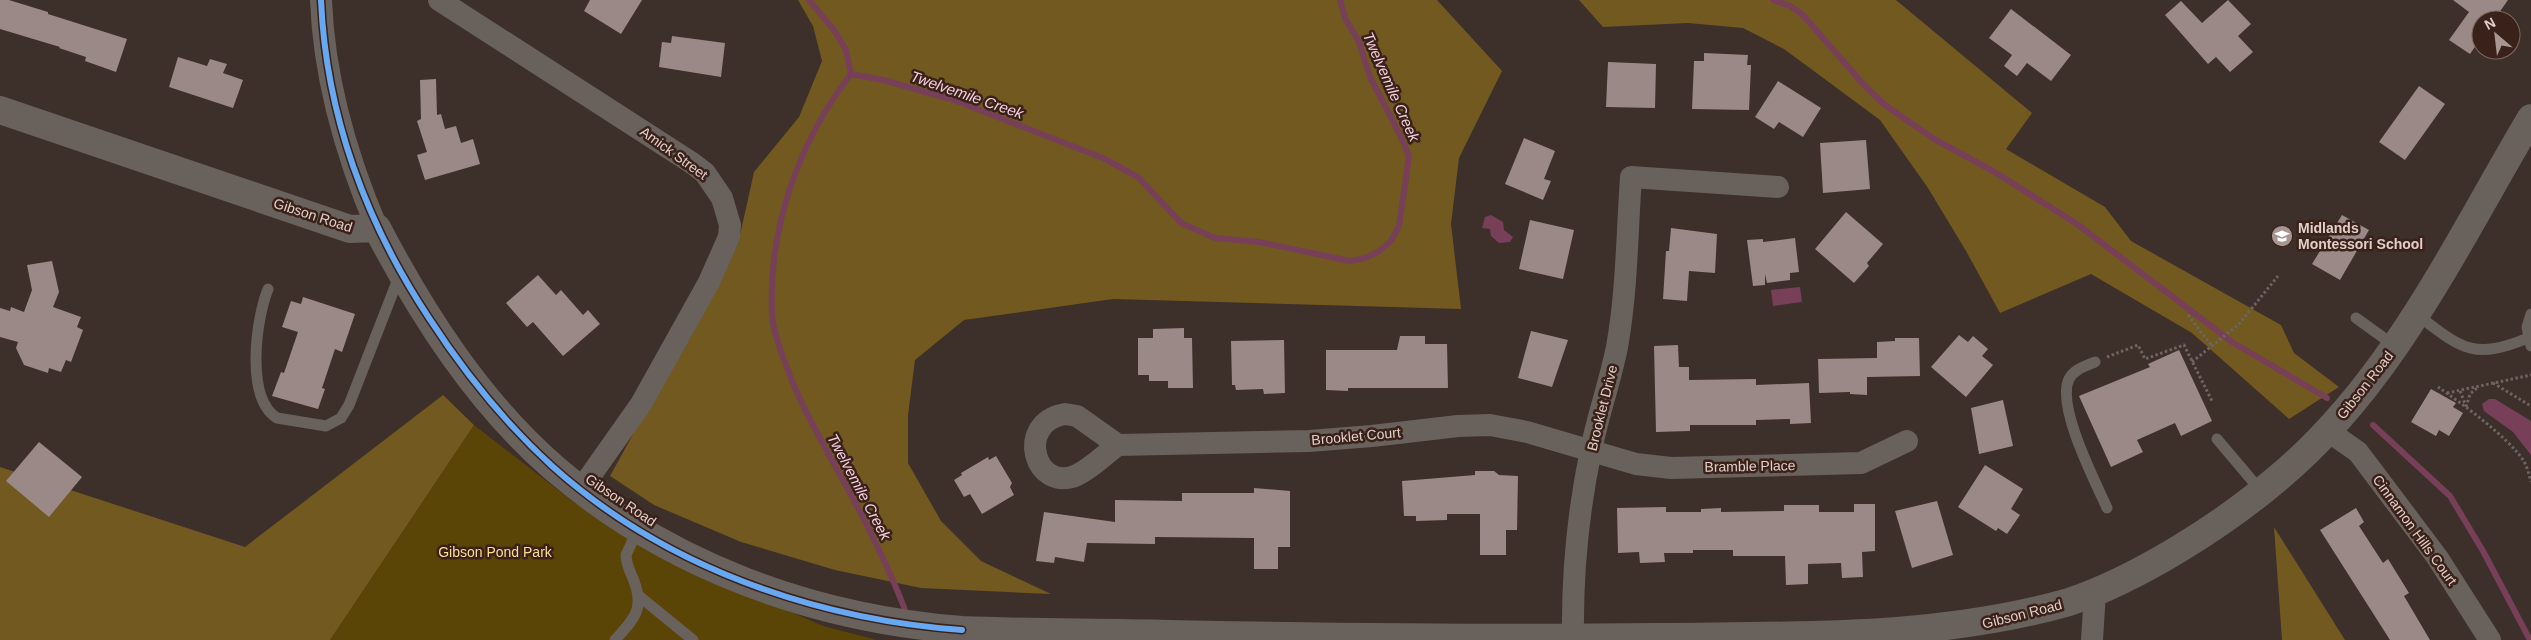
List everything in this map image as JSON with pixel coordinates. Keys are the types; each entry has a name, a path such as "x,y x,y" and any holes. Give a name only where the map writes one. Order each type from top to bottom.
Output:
{"street":[{"path":"320,0 325,49 338,118 348,152 377,228"},
{"name":"Amick Street","path":"440,0 692,163 716,185 727,209 730,225 729,237 712,276 641,404 581,489"},
{"name":"Gibson Road","path":"0,110 350,230 377,228 434,327 483,392 531,446 581,489 638,529 718,571 759,588 826,609 906,624 962,630 1065,636 1764,639 1952,630 2041,610 2096,592 2203,533 2262,492 2328,431 2363,391 2416,314 2531,118"},
{"name":"Brooklet Drive","path":"1573,638 1572,590 1576,532 1591,449 1617,348 1623,298 1631,177 1778,187"},
{"name":"Brooklet Court","path":"1118,445 1309,441 1458,426 1490,425 1528,432 1591,449"},
{"name":"Cinnamon Hills Court","path":"2328,431 2358,452 2437,557 2490,640"},
{"name":"Bramble Place","path":"1591,449 1636,464 1671,468 1861,463 1907,442"},
{"path":"2092,640 2096,592"}],"lane":[{"path":"268,289 260,315 256,345 259,390 262,401 277,418 326,426 341,418 349,405 401,272"},
{"path":"2416,314 2445,336 2468,349 2489,351 2529,342 2527,327 2531,314"},
{"path":"2356,318 2395,346"},
{"path":"2095,362 2079,369 2069,378 2068,400 2079,445 2107,508"},
{"path":"2217,439 2262,492"},
{"path":"616,640 637,614 639,596 626,555 638,529"},
{"path":"639,596 693,640"}],"path":[{"path":"2192,362 2239,324 2278,276"},
{"path":"2188,315 2212,346"},
{"path":"2095,362 2138,345 2145,360 2184,345 2212,401"},
{"path":"2447,393 2531,375"},
{"path":"2493,383 2531,406"},
{"path":"2466,407 2470,394 2479,386"},
{"path":"2438,387 2466,407 2520,456 2531,482"},
{"path":"2460,390 2466,407"}],"green space":[{"name":"Gibson Pond Park","path":"474,425 572,501 641,546 823,626 877,640 330,640"}],"shaded area":[{"path":"798,0 1437,0 1502,71 1459,158 1451,224 1461,309 1113,299 964,320 915,360 908,415 908,463 941,521 981,561 1051,594 921,588 835,570 741,542 654,505 610,476 738,244 754,172 799,117 822,61 813,26"},
{"path":"1579,0 1896,0 2032,113 2006,149 2105,207 2131,241 2281,325 2294,353 2339,387 2289,419 2192,333 2091,274 2000,313 1928,188 1880,120 1784,49 1743,28 1688,23 1603,27"},
{"path":"1491,215 1503,222 1504,230 1513,237 1510,242 1499,243 1491,236 1490,229 1482,228 1485,217"},
{"path":"1800,287 1802,302 1773,306 1771,290"},
{"path":"443,395 474,425 330,640 0,640 0,467 245,547"},
{"path":"2489,399 2495,399 2531,421 2531,455 2513,432 2484,411 2482,404"},
{"path":"2274,527 2345,640 2282,640"}],"building":[{"path":"0,0 9,0 127,39 116,72 85,61 86,57 60,47 0,29"},
{"path":"590,0 642,0 621,34 584,11"},
{"path":"2228,0 2251,24 2238,36 2253,52 2230,72 2216,57 2208,64 2165,15 2181,1 2202,23"},
{"path":"2453,0 2508,0 2501,10 2471,10 2470,54 2449,40 2469,12"},
{"path":"2011,9 2071,55 2051,81 2027,63 2017,76 2004,66 2012,55 1989,38"},
{"path":"672,36 725,43 721,77 659,67 662,42 671,43"},
{"path":"1704,53 1748,55 1747,65 1751,65 1749,110 1692,109 1694,61 1704,61"},
{"path":"178,57 207,66 210,59 227,64 223,73 243,80 233,108 169,87"},
{"path":"1608,62 1656,64 1655,108 1606,107"},
{"path":"436,79 437,115 441,114 445,129 456,126 461,143 473,139 480,164 425,180 417,155 427,152 417,121 421,119 420,80"},
{"path":"1778,81 1821,108 1803,137 1779,122 1774,129 1755,117"},
{"path":"2419,86 2445,104 2405,160 2379,142"},
{"path":"1524,138 1555,151 1544,179 1551,181 1543,200 1505,184"},
{"path":"1866,140 1870,189 1823,193 1820,143"},
{"path":"1846,212 1883,244 1867,263 1869,266 1854,283 1815,249"},
{"path":"2342,215 2369,230 2340,280 2312,264"},
{"path":"1530,220 1574,230 1563,279 1519,269"},
{"path":"1671,228 1717,234 1715,273 1689,271 1687,301 1663,299 1666,251 1669,251"},
{"path":"1795,238 1799,272 1790,273 1790,280 1767,283 1765,274 1765,285 1753,286 1747,240 1763,239 1763,242"},
{"path":"52,261 59,292 53,307 81,317 77,327 83,330 71,362 66,360 61,372 49,368 48,373 24,365 16,348 18,342 0,337 0,308 10,311 11,307 24,312 32,290 27,265"},
{"path":"538,275 556,295 561,290 583,315 588,310 600,324 563,356 533,322 527,327 506,303"},
{"path":"303,297 355,314 342,352 335,349 322,388 325,389 318,409 272,396 281,372 284,373 298,332 282,327 291,301 301,304"},
{"path":"1184,328 1184,338 1192,338 1193,388 1168,388 1168,381 1149,381 1149,375 1138,375 1138,338 1153,338 1153,329"},
{"path":"1531,331 1568,340 1552,387 1518,378"},
{"path":"1959,335 1968,342 1973,336 1988,349 1982,356 1993,365 1966,397 1931,367"},
{"path":"1400,336 1425,336 1425,344 1447,344 1448,388 1348,388 1348,391 1326,390 1326,350 1397,350"},
{"path":"1895,338 1919,338 1920,376 1867,377 1867,395 1850,394 1850,392 1819,393 1818,359 1877,358 1877,342 1895,341"},
{"path":"1284,340 1285,393 1264,394 1263,389 1236,390 1235,385 1232,385 1231,341"},
{"path":"1678,345 1679,367 1689,367 1689,380 1756,379 1756,385 1809,383 1811,423 1790,424 1790,419 1756,420 1756,425 1690,425 1690,431 1656,432 1654,346"},
{"path":"2179,350 2212,421 2181,436 2175,423 2137,440 2143,452 2111,467 2079,396 2150,367 2148,364"},
{"path":"2431,389 2456,403 2453,407 2463,413 2449,436 2439,430 2436,436 2411,422"},
{"path":"2003,400 2013,446 1979,454 1971,408"},
{"path":"39,442 82,477 49,517 6,481"},
{"path":"996,456 1012,483 1010,487 1014,495 982,514 970,494 964,497 954,480 962,475 961,473 988,457 989,460"},
{"path":"1985,465 2023,489 2011,509 2020,515 2007,534 1998,528 1996,531 1958,507"},
{"path":"1475,471 1494,471 1499,475 1518,476 1517,530 1506,530 1506,555 1480,555 1480,514 1447,514 1447,520 1416,521 1416,516 1404,516 1402,481 1475,475"},
{"path":"1254,488 1290,491 1290,547 1278,547 1278,569 1254,569 1254,538 1155,537 1155,544 1087,543 1084,562 1055,557 1054,563 1036,561 1044,512 1115,522 1115,500 1182,501 1182,493 1254,493"},
{"path":"1937,501 1953,555 1912,568 1895,511"},
{"path":"1854,504 1875,504 1875,551 1862,552 1863,577 1842,578 1841,563 1808,564 1808,584 1786,585 1785,556 1733,556 1733,550 1693,550 1693,553 1664,553 1665,562 1640,563 1639,552 1618,553 1617,508 1666,507 1666,512 1701,512 1701,509 1721,508 1721,512 1784,511 1784,505 1819,505 1819,512 1854,512"},
{"path":"2356,508 2364,522 2359,526 2383,563 2388,559 2409,593 2404,596 2430,640 2390,640 2320,530"}],"waterway":[{"path":"809,0 834,30 846,50 851,74"},
{"name":"Twelvemile Creek","path":"851,74 883,80 954,100 1103,158 1138,177 1181,223 1215,238 1259,242 1350,261 1365,258 1378,252 1391,241 1399,226 1409,156 1370,77 1359,42 1345,18 1340,0"},
{"path":"1773,0 1790,6 1802,14 1864,85 1885,105 1934,139 1993,171 2077,224 2232,342 2327,398"},
{"name":"Twelvemile Creek","path":"851,74 816,128 802,157 791,187 775,250 772,314 779,346 792,381 813,426 876,544 904,607 906,617"},
{"path":"2373,425 2450,496 2483,551 2530,640"}],"cycle path":[{"path":"321,0 324,43 331,85 341,126 353,167 368,206 386,244 406,282 456,358 502,415 535,450 596,502 642,533 692,559 744,582 797,600 851,614 906,624 962,630"}],"place":[{"name":"Midlands Montessori School","path":"2282,236"}]}
